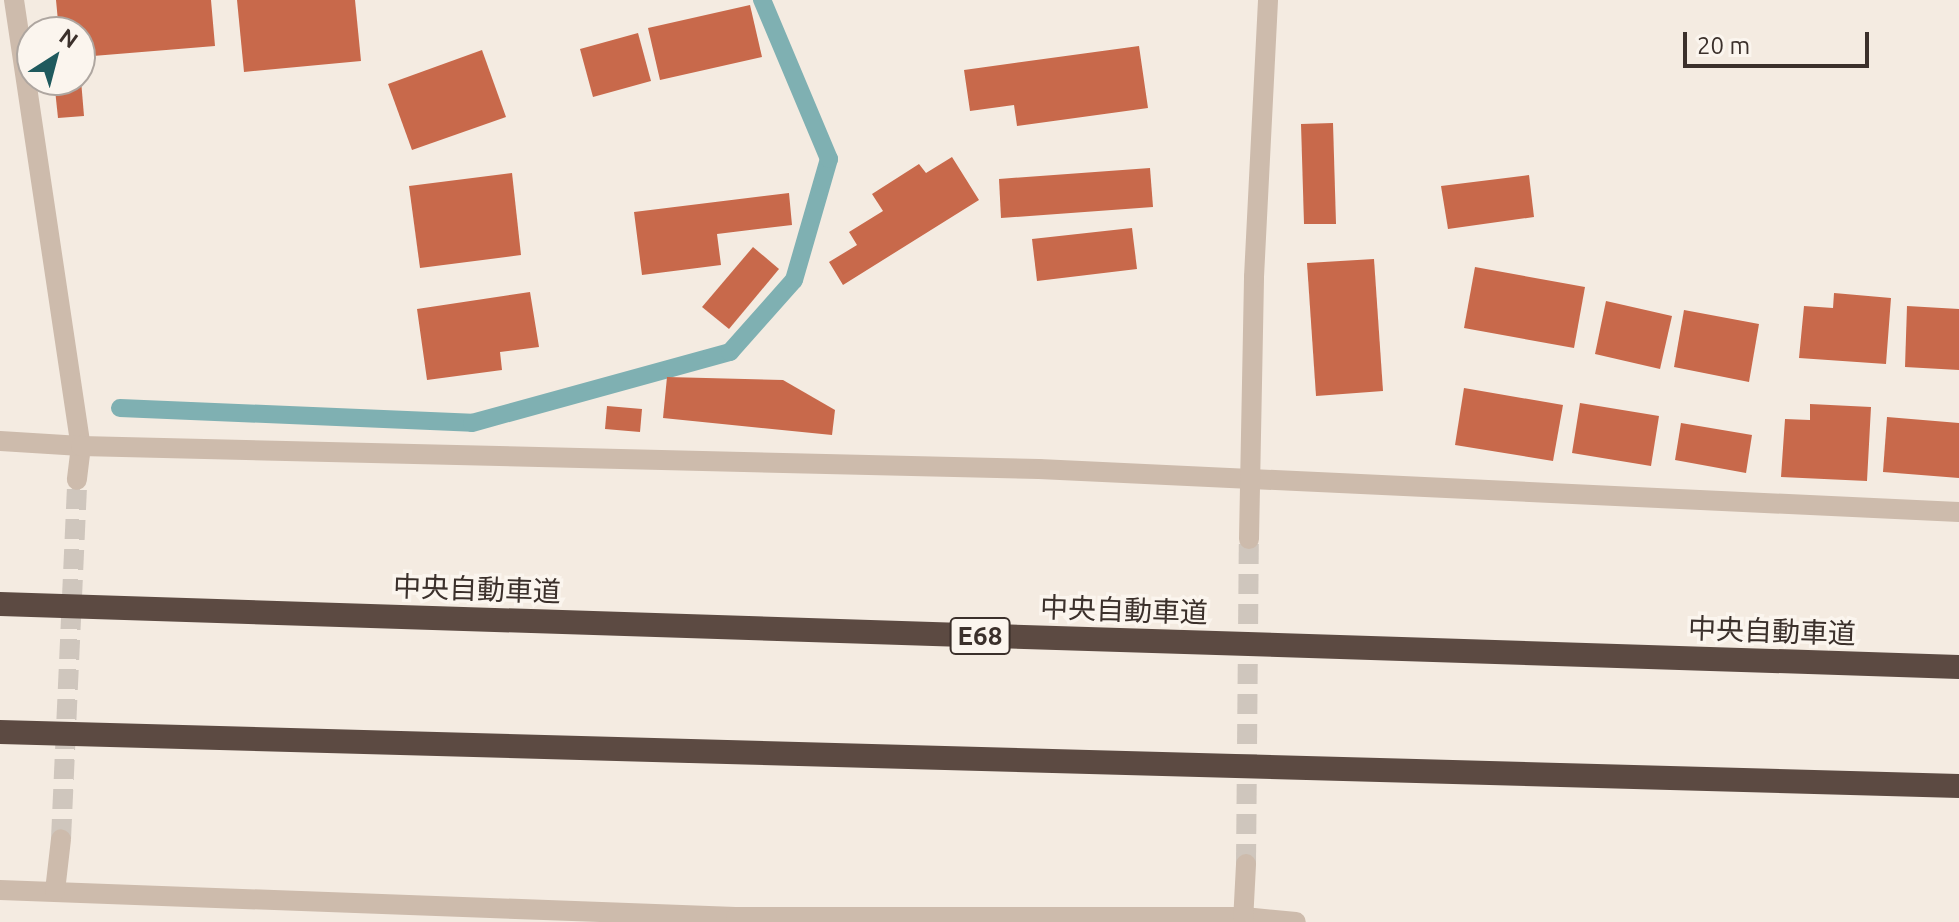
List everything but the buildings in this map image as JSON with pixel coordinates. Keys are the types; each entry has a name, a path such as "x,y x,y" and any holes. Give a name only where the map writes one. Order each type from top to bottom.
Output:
{"highway":[{"name":"中央自動車道","path":"0,604 1959,667"},
{"path":"0,732 1959,786"}],"street":[{"path":"14,0 81,446 77,480"},
{"path":"1249,539 1254,277 1268,0"},
{"path":"0,441 81,446 1039,469 1959,512"},
{"path":"55,891 61,839"},
{"path":"1243,920 1246,864"},
{"path":"0,890 734,920 1296,922"}],"waterway":[{"path":"120,408 472,423 730,352 794,280 829,159 762,0"}],"tunnel":[{"path":"61,839 77,480"},
{"path":"1246,864 1249,539"}]}
